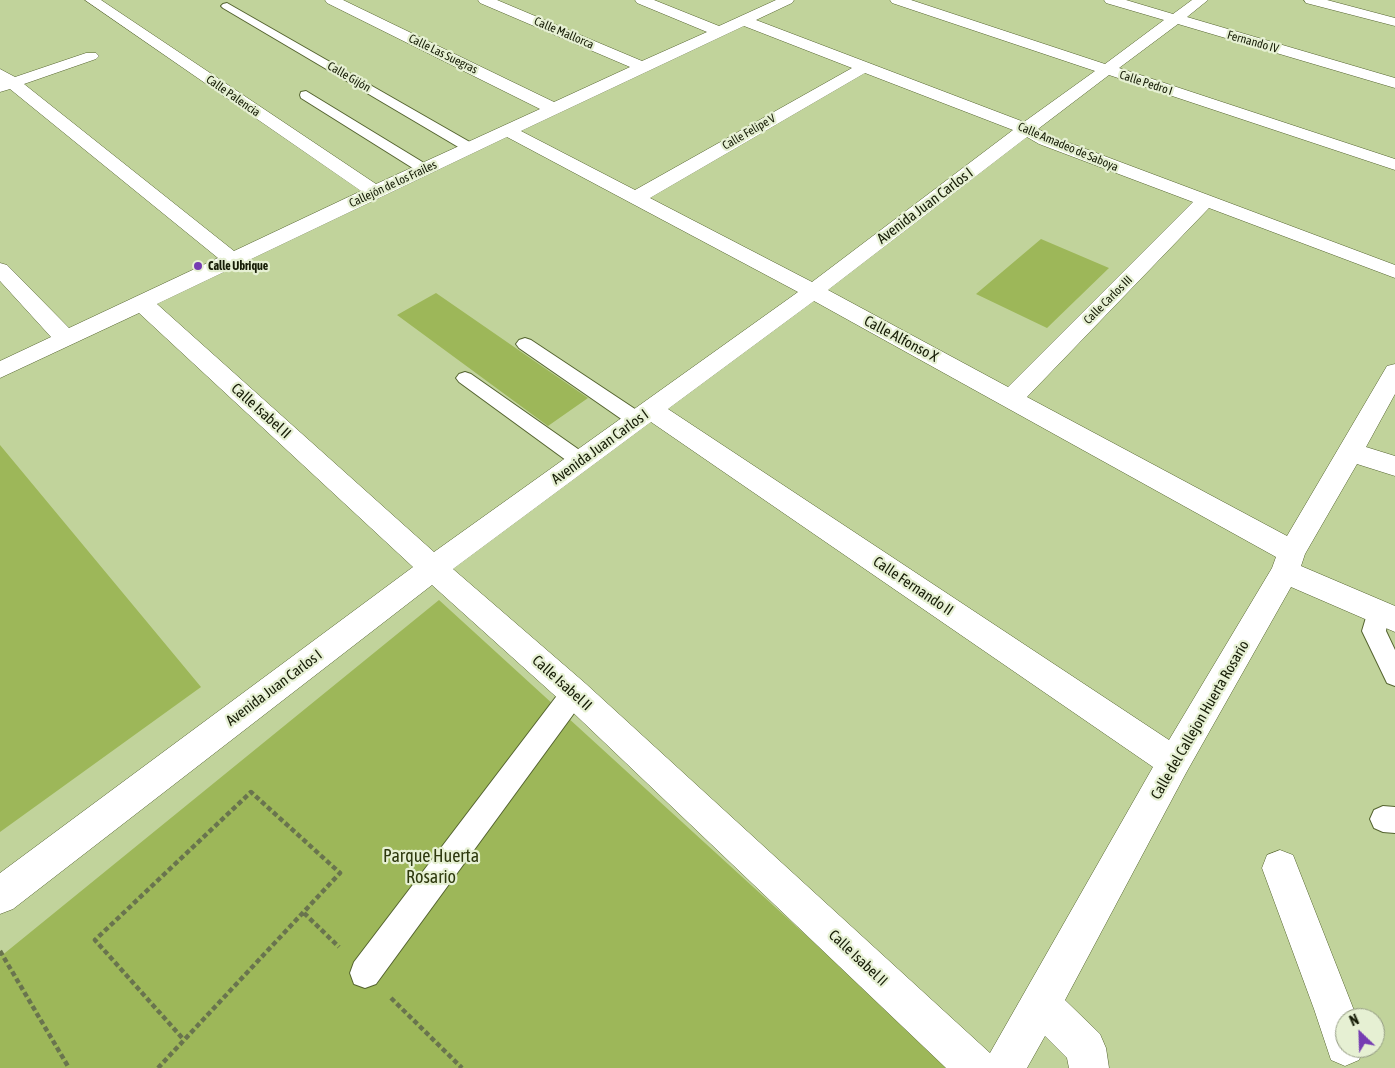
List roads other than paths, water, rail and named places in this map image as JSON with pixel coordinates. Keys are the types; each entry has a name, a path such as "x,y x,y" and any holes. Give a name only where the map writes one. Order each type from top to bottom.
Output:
{"street":[{"name":"Calle Palencia","path":"92,0 375,192"},
{"name":"Calle Las Suegras","path":"332,0 554,109"},
{"name":"Calle Mallorca","path":"485,0 642,67"},
{"path":"642,0 719,30"},
{"path":"753,0 771,7"},
{"name":"Callejón de los Frailes","path":"0,370 719,30 787,0"},
{"name":"Calle Pedro I","path":"898,0 1395,165"},
{"name":"Fernando IV","path":"1112,0 1395,83"},
{"name":"Avenida Juan Carlos I","path":"0,896 433,568 814,291 1026,129 1201,0"},
{"path":"1311,0 1395,22"},
{"name":"Calle Amadeo de Saboya","path":"742,20 1026,129 1045,140 1395,272"},
{"path":"4,82 91,56"},
{"name":"Calle Felipe V","path":"635,198 864,66"},
{"path":"4,82 232,259"},
{"name":"Calle Alfonso X","path":"508,131 814,291 1011,398 1289,562 1386,615"},
{"name":"Calle Carlos III","path":"1011,398 1205,201"},
{"path":"0,269 66,339"},
{"name":"Calle Isabel II","path":"142,303 433,568 574,693 976,1068"},
{"name":"Calle del Callejon Huerta Rosario","path":"1004,1068 1174,762 1352,452 1395,372"},
{"name":"Calle Fernando II","path":"644,415 1174,762"},
{"path":"1352,452 1395,466"},
{"path":"1280,868 1335,1012"},
{"path":"1041,1004 1086,1048 1089,1068"}],"lane":[{"name":"Calle Gijón","path":"227,6 470,148"},
{"path":"306,95 424,169"},
{"path":"525,344 644,415"},
{"path":"465,378 581,461"},
{"path":"1386,615 1374,631 1395,675"},
{"path":"366,973 574,693"}],"place":[{"name":"Calle Ubrique","path":"198,266"}],"park label":[{"name":"Parque Huerta Rosario","path":"431,866"}]}
